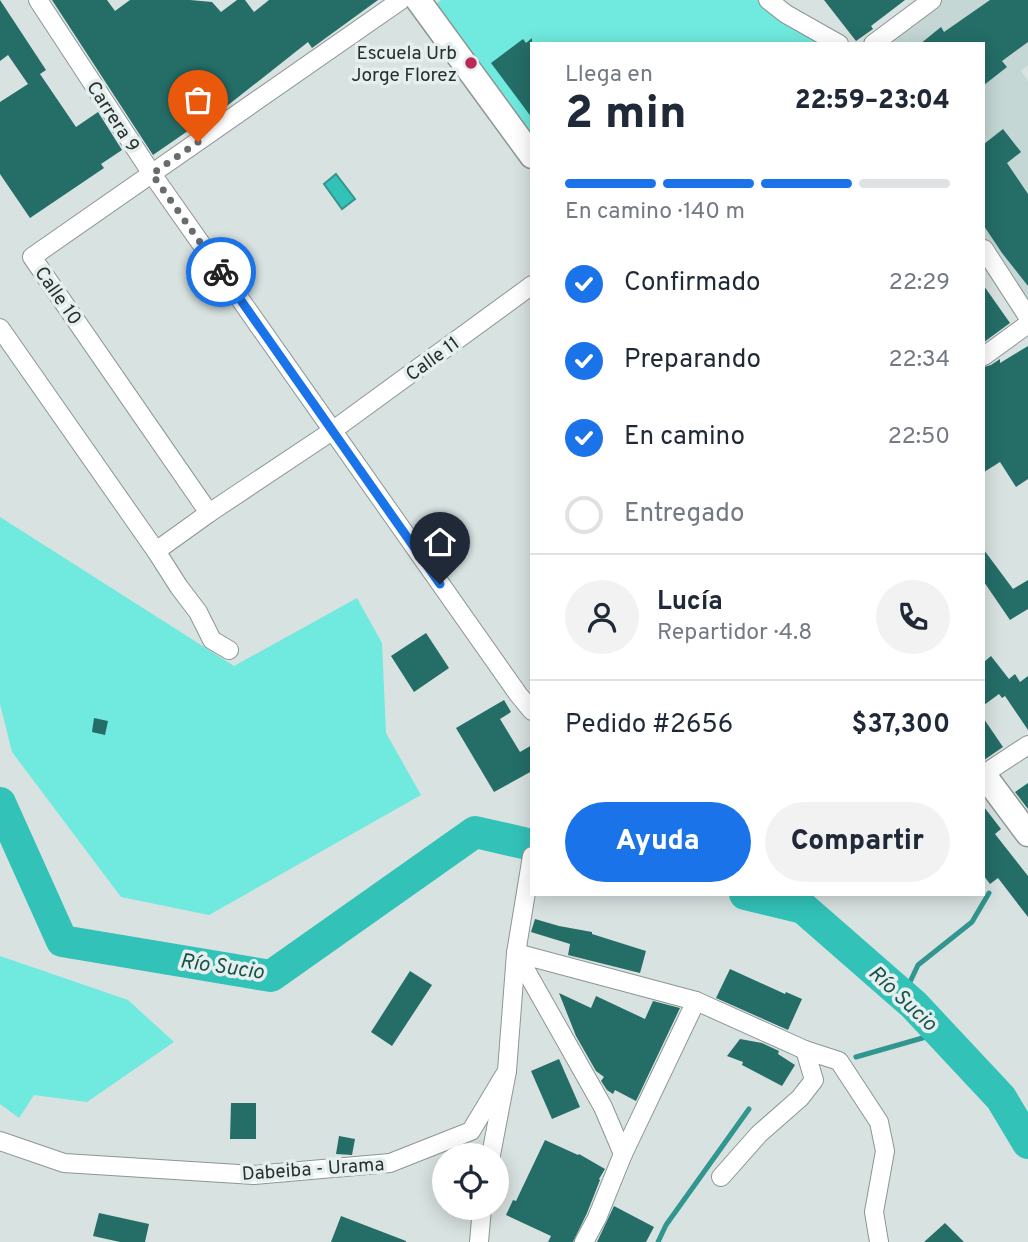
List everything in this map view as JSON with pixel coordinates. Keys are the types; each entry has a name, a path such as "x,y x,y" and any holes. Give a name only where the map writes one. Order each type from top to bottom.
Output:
{"main road":[{"path":"418,0 530,153"},
{"path":"985,776 1028,834"}],"street":[{"name":"Carrera 9","path":"38,0 152,174 332,430 525,689"},
{"name":"Calle 10","path":"209,513 32,257 401,0"},
{"path":"768,0 786,14 835,42"},
{"path":"876,42 932,0"},
{"path":"985,250 1028,317"},
{"name":"Calle 11","path":"332,430 530,286"},
{"path":"985,355 1028,324"},
{"path":"0,328 198,612 212,639 229,650"},
{"path":"156,551 332,430"},
{"path":"985,774 1028,745"},
{"path":"493,1143 506,1071 516,953 530,867"},
{"path":"516,953 696,1001 805,1050 839,1061 879,1122 885,1151 874,1212 879,1242"},
{"path":"516,953 603,1107 623,1154"},
{"path":"584,1242 696,1001"},
{"path":"721,1177 759,1135 800,1098 814,1080 805,1050"},
{"name":"Dabeiba - Urama","path":"0,1141 64,1163 254,1175 390,1163 471,1130 506,1071"},
{"path":"479,1242 481,1220"}],"shaded area":[{"path":"441,0 762,0 827,42 530,42 530,136 434,5"},
{"path":"933,0 1028,0 1028,65 1021,71 1028,81 1028,317 985,251 985,42 876,42"},
{"path":"336,174 355,199 342,209 324,184"},
{"path":"0,517 234,666 357,598 382,643 386,733 421,795 209,915 121,897 12,752 0,704"},
{"path":"0,956 128,1000 174,1042 87,1102 34,1095 19,1118 0,1104"}],"building":[{"path":"0,0 46,70 40,74 76,127 98,112 122,150 101,164 104,168 30,218 0,174 0,102 28,84 8,55 0,61"},
{"path":"52,0 107,0 115,11 130,0 190,0 212,2 221,12 237,0 245,0 254,12 269,0 378,0 312,48 308,42 213,117 208,117 153,155"},
{"path":"824,0 905,0 856,41"},
{"path":"990,0 1028,0 1028,42 1002,61 1007,67 985,84 985,42 922,42 941,27 944,32"},
{"path":"532,38 530,115 491,63 523,39 526,43"},
{"path":"1003,129 1021,152 1007,163 1028,194 1028,286 985,228 985,143"},
{"path":"985,287 1010,323 985,341"},
{"path":"1028,346 1028,479 1016,487 1000,462 985,471 985,367 1000,359 1000,363"},
{"path":"985,551 1013,589 1028,580 1028,609 1010,620 985,583"},
{"path":"426,633 449,668 414,692 391,656"},
{"path":"991,656 1009,679 1015,674 1020,682 1028,676 1028,730 1005,696 1002,698 999,694 985,704 985,661"},
{"path":"504,700 511,712 500,719 520,752 530,746 530,772 494,792 456,728"},
{"path":"94,718 108,721 105,735 92,732"},
{"path":"985,720 1003,747 985,759"},
{"path":"1028,783 1028,809 1015,792"},
{"path":"985,808 1001,829 995,834 1028,876 1028,917 998,878 990,884 985,877"},
{"path":"535,919 592,932 646,951 640,973 568,955 570,944 531,932"},
{"path":"730,969 802,999 788,1030 716,998"},
{"path":"410,971 432,985 392,1046 371,1032"},
{"path":"559,993 591,1008 596,996 645,1019 653,1001 680,1008 636,1101 615,1090 613,1094 607,1090 601,1081 604,1077 596,1071 576,1036"},
{"path":"740,1039 762,1043 779,1051 778,1054 795,1065 782,1086 742,1065 743,1062 727,1056"},
{"path":"559,1059 580,1107 552,1119 531,1071"},
{"path":"231,1103 256,1103 256,1139 230,1139"},
{"path":"339,1136 355,1139 352,1155 336,1154"},
{"path":"545,1140 579,1154 605,1169 573,1242 548,1242 551,1236 509,1216 509,1209 513,1200 516,1201"},
{"path":"614,1206 654,1227 646,1242 597,1242"},
{"path":"99,1213 149,1224 145,1242 120,1242 93,1236"},
{"path":"341,1216 406,1241 406,1242 331,1242"},
{"path":"945,1223 964,1242 924,1242"}],"waterway":[{"name":"Río Sucio","path":"0,803 62,941 271,976 475,832 530,845"},
{"path":"908,1000 910,982 918,965 972,922 989,893"},
{"name":"Río Sucio","path":"753,896 803,908 914,1005 1001,1098 1028,1143"},
{"path":"856,1057 940,1033"},
{"path":"658,1242 666,1225 749,1109"}],"way so far":[{"path":"198,142 152,174 221,272"}],"place":[{"name":"Escuela Urb Jorge Florez","path":"471,63"}],"route":[{"path":"221,272 440,584"}]}
